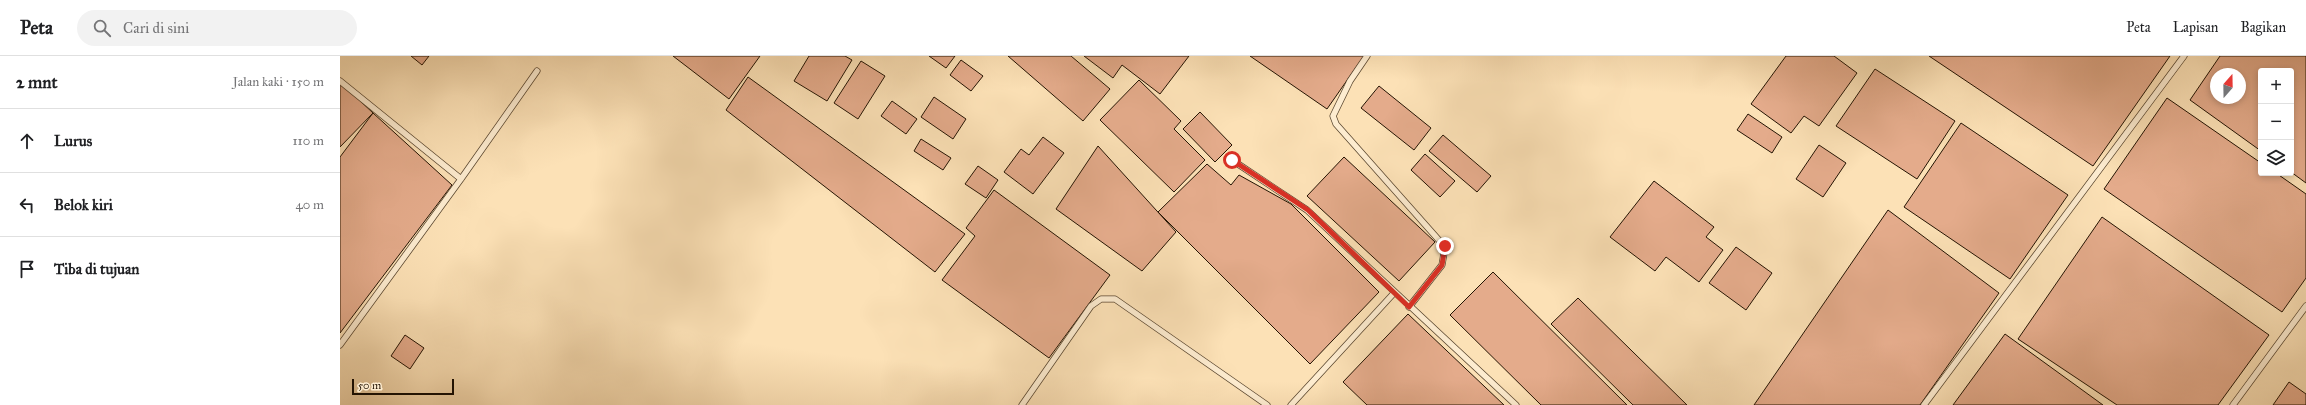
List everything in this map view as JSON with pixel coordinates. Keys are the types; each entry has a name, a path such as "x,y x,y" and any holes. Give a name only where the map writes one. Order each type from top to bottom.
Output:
{"lane":[{"path":"1367,56 1350,81 1332,116 1336,124 1445,246 1442,265 1409,307"},
{"path":"1924,405 2184,56"},
{"path":"340,345 461,179 537,71"},
{"path":"340,81 461,179"},
{"path":"1232,160 1308,210 1394,293 1516,405"},
{"path":"1290,405 1394,293"},
{"path":"1022,405 1091,306 1101,299 1115,299 1267,405"},
{"path":"2233,405 2306,306"}],"building":[{"path":"411,56 429,56 422,65"},
{"path":"673,56 760,56 729,99"},
{"path":"809,56 845,56 852,60 827,101 794,81"},
{"path":"929,56 955,56 946,68"},
{"path":"1008,56 1071,56 1110,89 1083,121"},
{"path":"1084,56 1189,56 1160,94 1122,65 1113,78"},
{"path":"1250,56 1364,56 1327,109"},
{"path":"1786,56 1834,56 1857,73 1819,126 1804,116 1791,133 1751,104"},
{"path":"1929,56 2170,56 2093,166"},
{"path":"2220,56 2306,56 2306,183 2294,174 2294,68 2258,68 2258,149 2190,100 2210,71 2210,104 2246,104 2246,68 2212,68"},
{"path":"961,60 983,76 971,91 950,75"},
{"path":"861,61 885,76 858,119 834,103"},
{"path":"1875,69 1955,121 1917,179 1836,126"},
{"path":"748,77 965,234 935,272 726,110"},
{"path":"1139,80 1181,121 1174,129 1205,160 1174,192 1100,120"},
{"path":"340,82 373,113 340,147"},
{"path":"1379,86 1431,128 1414,150 1361,108"},
{"path":"934,97 966,119 953,139 921,117"},
{"path":"2167,98 2258,161 2258,176 2280,176 2306,194 2306,278 2282,312 2104,189"},
{"path":"892,101 917,119 906,134 881,116"},
{"path":"1200,112 1232,145 1215,162 1183,129"},
{"path":"373,113 452,185 340,333 340,157"},
{"path":"1748,114 1782,137 1772,153 1737,130"},
{"path":"1961,123 2068,195 2010,279 1904,207"},
{"path":"1443,135 1491,176 1477,192 1429,151"},
{"path":"1043,137 1064,153 1033,194 1004,172 1021,149 1029,155"},
{"path":"921,139 951,158 943,170 914,151"},
{"path":"1819,145 1846,163 1823,197 1796,179"},
{"path":"1098,146 1176,232 1142,271 1056,209"},
{"path":"1425,154 1455,181 1440,197 1411,170"},
{"path":"1344,157 1435,242 1399,281 1307,196"},
{"path":"1207,164 1231,185 1239,175 1291,204 1379,292 1310,364 1158,212"},
{"path":"978,166 998,180 986,198 965,184"},
{"path":"1654,181 1714,227 1706,237 1723,250 1699,282 1666,257 1655,271 1610,237"},
{"path":"994,190 1110,275 1049,358 942,280 975,236 966,228"},
{"path":"1888,210 1999,293 1920,405 1754,405"},
{"path":"2102,217 2269,335 2218,405 2117,405 2018,339"},
{"path":"1736,247 1772,273 1746,310 1709,283"},
{"path":"1493,272 1627,405 1541,405 1450,315"},
{"path":"1578,298 1687,405 1633,405 1551,324"},
{"path":"1408,314 1504,405 1367,405 1343,382"},
{"path":"2005,334 2103,405 1953,405"},
{"path":"405,335 424,348 410,369 391,356"},
{"path":"2289,382 2306,394 2306,405 2273,405"}],"route":[{"path":"1232,160 1308,210 1409,307 1442,265 1445,254 1445,246"}]}
